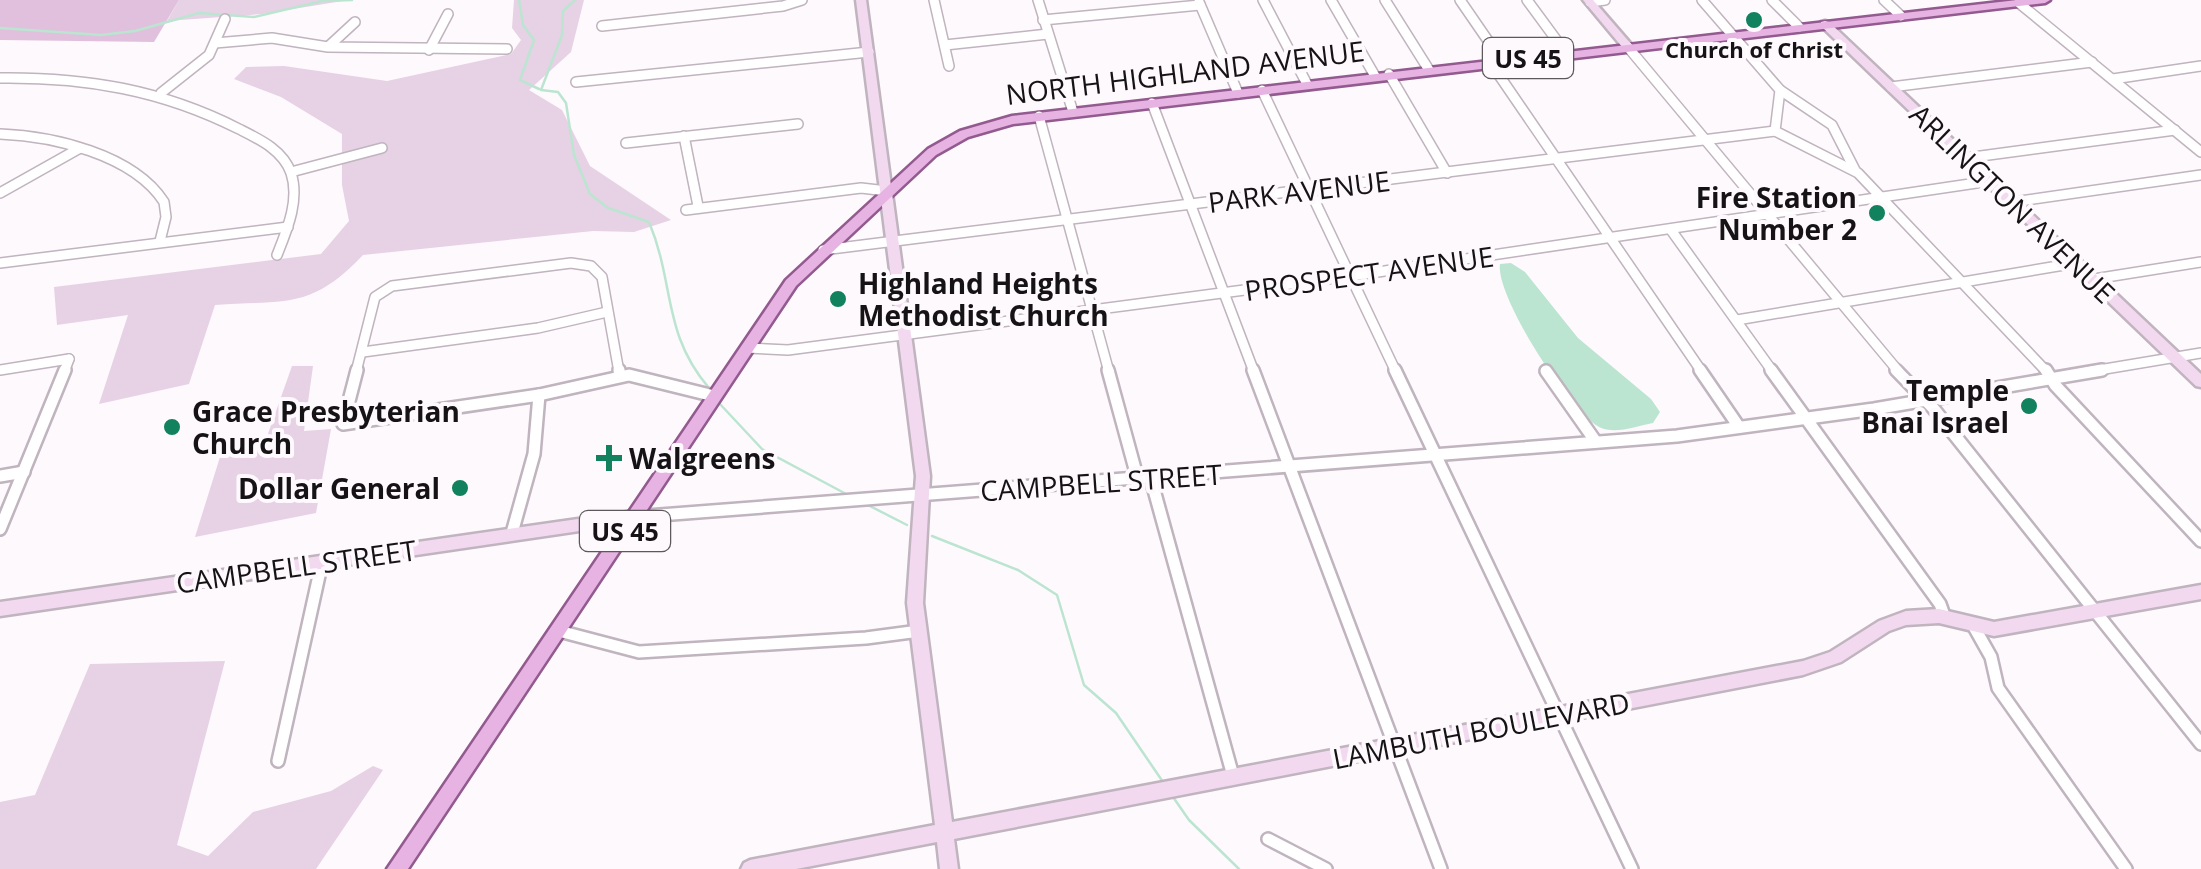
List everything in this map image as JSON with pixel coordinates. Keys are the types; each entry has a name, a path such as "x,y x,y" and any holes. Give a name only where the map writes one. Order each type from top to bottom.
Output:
{"main road":[{"name":"NORTH HIGHLAND AVENUE","path":"397,869 790,283 887,191 948,141 981,127 1039,116 2046,0"}],"street":[{"path":"602,26 783,6 802,0"},
{"path":"861,0 924,494 915,580 949,869"},
{"path":"934,0 948,66"},
{"path":"1038,0 1074,112"},
{"path":"1263,0 1307,84"},
{"path":"1331,0 1374,76"},
{"path":"1386,0 1429,70"},
{"path":"1460,0 1558,160 1739,426"},
{"path":"1527,0 1566,53"},
{"path":"1589,1 1605,0"},
{"path":"1702,0 1780,90 1832,126 1858,173 2201,541"},
{"path":"1772,0 1799,27"},
{"path":"1884,0 1900,16"},
{"path":"1589,1 1924,399 2201,744"},
{"path":"2026,1 2092,62 2201,152"},
{"path":"1043,20 1199,3 1238,93"},
{"path":"430,50 448,14"},
{"path":"161,93 198,67 225,20"},
{"path":"328,47 356,22"},
{"name":"ARLINGTON AVENUE","path":"1825,24 2201,382"},
{"path":"945,46 1048,34"},
{"path":"215,43 272,38 328,47 507,49"},
{"path":"576,82 868,52"},
{"path":"1891,87 2092,62"},
{"path":"2113,80 2201,66"},
{"path":"1389,74 1447,172"},
{"path":"2,81 58,78 161,93 196,105 276,148 290,172 294,193 278,255"},
{"path":"1262,90 1632,869"},
{"path":"1780,90 1775,131 1858,173"},
{"path":"1152,103 1441,869"},
{"path":"1039,116 1092,310 1233,776"},
{"path":"626,143 798,124"},
{"path":"1966,158 2175,130"},
{"name":"PARK AVENUE","path":"822,250 1775,131"},
{"path":"0,134 52,139 80,148 159,192 167,214 160,241"},
{"path":"684,136 698,206"},
{"path":"0,193 80,148"},
{"path":"290,172 382,148"},
{"path":"2013,202 2201,176"},
{"name":"PROSPECT AVENUE","path":"746,348 788,350 1351,276 1990,181"},
{"path":"686,210 861,188 887,191"},
{"path":"0,262 288,227"},
{"path":"1672,230 1940,604 1945,618"},
{"path":"1737,320 2076,262"},
{"path":"2094,279 2201,262"},
{"path":"620,376 602,277 582,264 392,286 375,297 343,424 540,395 620,376 639,376 713,398"},
{"path":"362,352 538,328 607,312"},
{"name":"CAMPBELL STREET","path":"0,608 634,517 1680,436 2201,353"},
{"path":"0,370 69,360 0,528"},
{"path":"1546,371 1596,442"},
{"path":"512,533 534,454 540,395"},
{"path":"0,476 24,472"},
{"path":"278,761 322,562"},
{"name":"LAMBUTH BOULEVARD","path":"750,869 1803,668 1836,657 1884,626 1906,618 1945,618 1973,625 2010,627 2201,592"},
{"path":"1973,625 1991,657 1998,688 2126,869"},
{"path":"559,631 639,652 919,632"},
{"path":"1268,839 1326,869"}],"shaded area":[{"path":"0,0 179,0 154,42 0,40"},
{"path":"179,0 349,0 262,14 167,21"},
{"path":"514,0 584,0 571,52 529,90 562,110 590,166 671,220 634,232 593,231 363,255 345,273 312,294 279,301 215,305 189,384 99,404 128,315 57,325 54,287 321,254 349,221 342,185 342,134 281,97 234,79 246,67 284,66 387,81 511,54 521,40 512,28"},
{"path":"1511,263 1525,272 1578,338 1651,399 1660,412 1653,423 1605,429 1586,417 1521,326 1502,280 1500,264"},
{"path":"292,366 313,366 304,431 331,429 316,513 195,537 220,457 264,445"},
{"path":"225,661 177,845 208,856 253,812 331,791 373,766 383,770 316,869 0,869 0,802 35,795 90,664"}],"waterway":[{"path":"0,28 101,35 135,31 199,13 254,17 322,1 352,0"},
{"path":"519,0 523,25 534,40 520,80 539,89"},
{"path":"575,0 563,11 562,35 541,90 558,92 566,103 574,155 590,194 608,208 649,222 683,348 709,388"},
{"path":"719,403 762,449 848,495"},
{"path":"864,503 907,525"},
{"path":"932,536 1018,570 1057,595 1084,685 1116,713 1163,782"},
{"path":"1173,797 1189,820 1239,869"}],"place":[{"name":"Church of Christ","path":"1754,20"},
{"name":"Fire Station Number 2","path":"1877,213"},
{"name":"Highland Heights Methodist Church","path":"838,299"},
{"name":"Temple Bnai Israel","path":"2029,406"},
{"name":"Grace Presbyterian Church","path":"172,427"},
{"name":"Walgreens","path":"609,458"},
{"name":"Dollar General","path":"460,488"}]}
